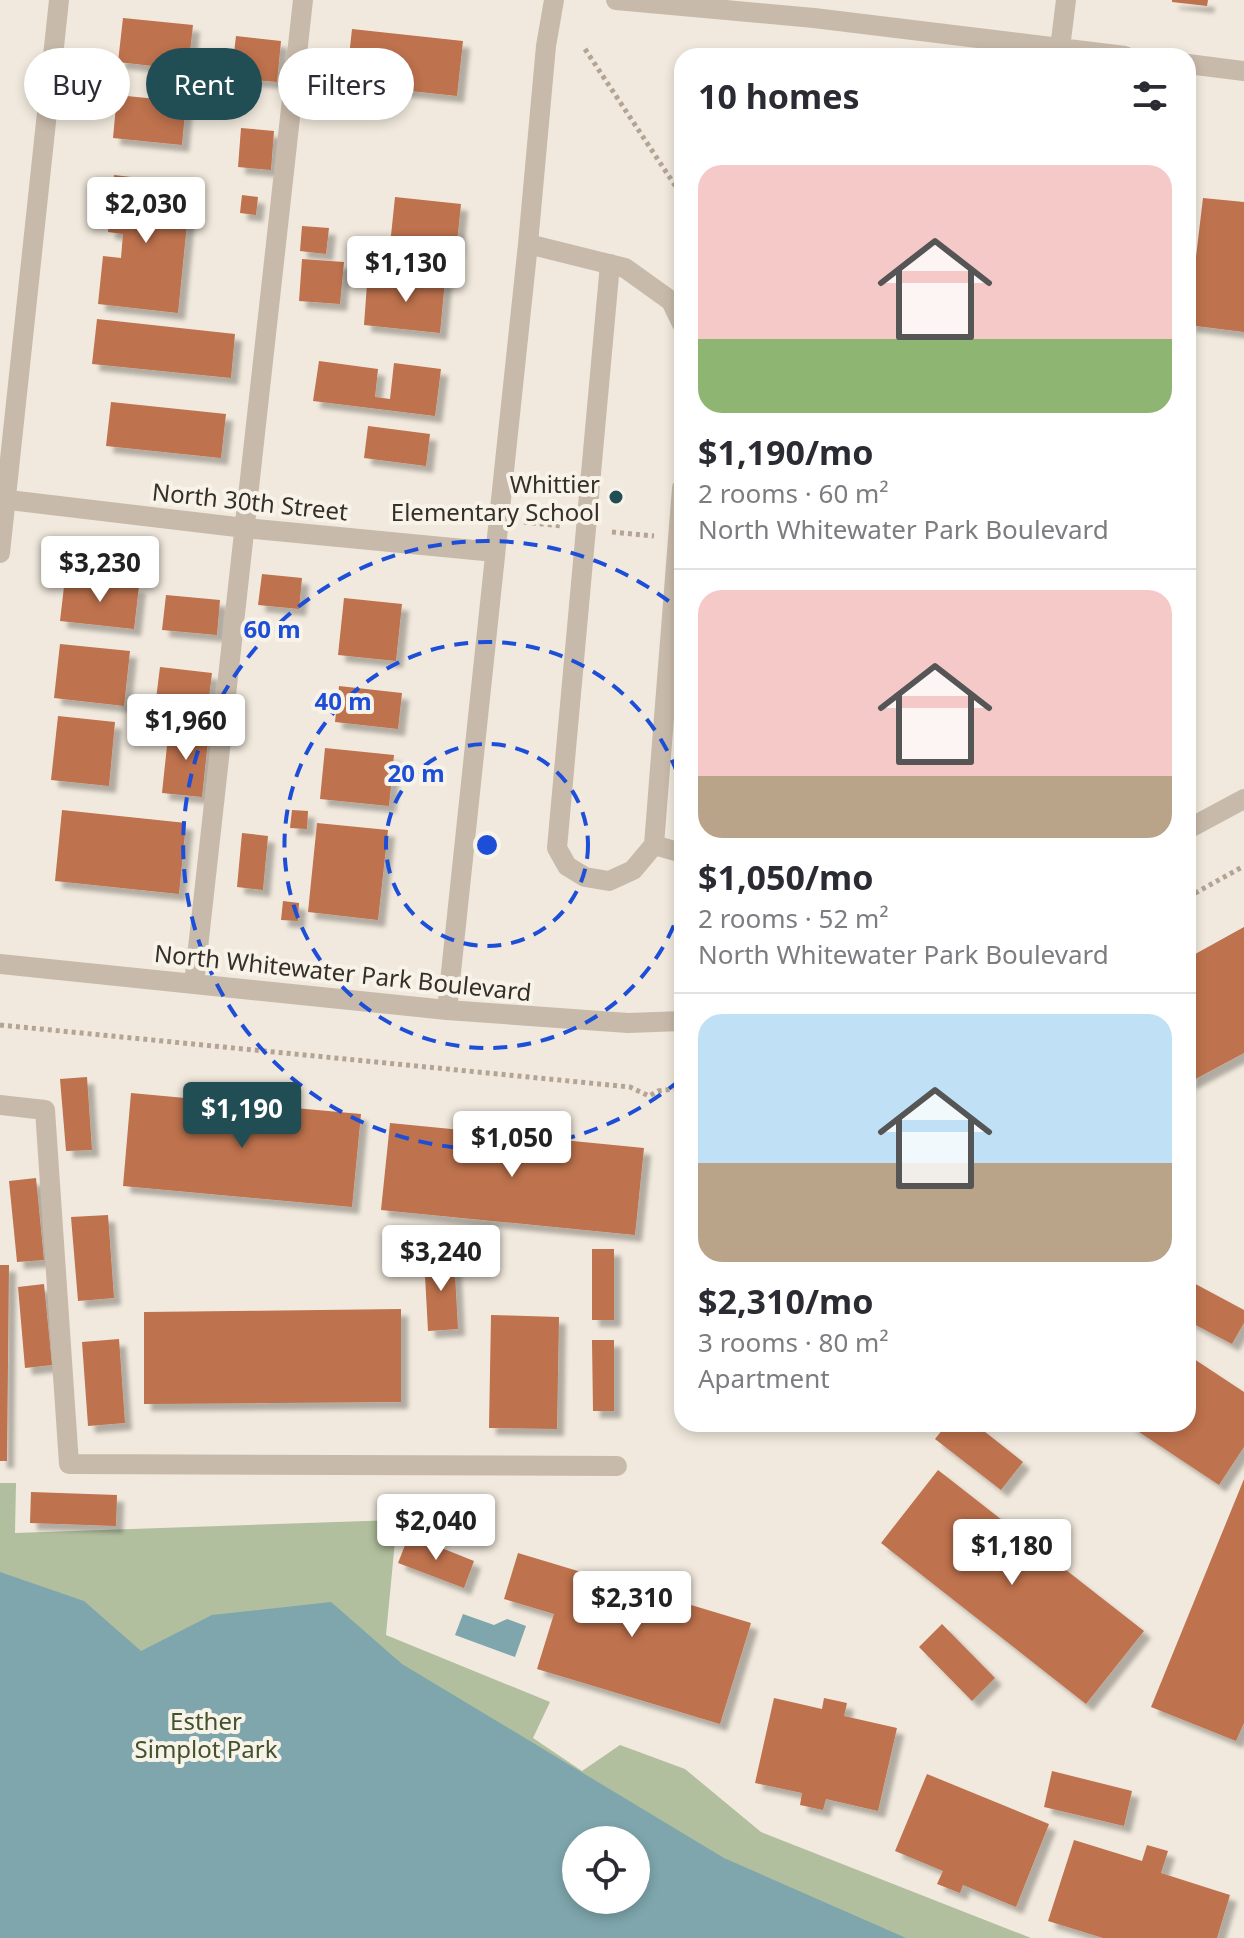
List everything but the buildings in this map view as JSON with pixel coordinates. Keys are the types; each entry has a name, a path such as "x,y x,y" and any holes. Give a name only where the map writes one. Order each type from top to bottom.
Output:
{"street":[{"path":"0,553 3,499 59,0"},
{"path":"194,984 303,0"},
{"path":"447,1010 546,46 554,0"},
{"path":"616,0 801,8 1060,48 1066,0"},
{"path":"1196,65 1244,71"},
{"path":"528,244 625,268 671,301 674,307"},
{"path":"610,264 557,848 567,866 585,877 609,881 633,870 654,845 674,590"},
{"name":"North 30th Street","path":"3,499 245,528 495,552"},
{"path":"1196,825 1244,799"},
{"path":"654,845 674,851"},
{"name":"North Whitewater Park Boulevard","path":"0,964 447,1010 628,1023 674,1021"},
{"path":"0,1105 45,1110 69,1464 617,1466"}],"path":[{"path":"585,49 674,184"},
{"path":"515,521 571,527"},
{"path":"599,530 660,537"},
{"path":"1196,893 1244,866"},
{"path":"0,1025 630,1087 649,1096 674,1089"}],"green space":[{"name":"Esther Simplot Park","path":"0,1483 16,1483 15,1533 397,1520 386,1635 550,1702 533,1738 582,1771 620,1745 685,1769 761,1832 1031,1938 0,1938"}],"water":[{"name":"Esther Simplot Park","path":"0,1572 84,1601 141,1651 212,1615 331,1602 402,1664 724,1858 906,1938 0,1938"},
{"path":"463,1614 494,1625 507,1619 526,1626 515,1657 455,1635"}],"place":[{"name":"Whittier Elementary School","path":"616,497"}]}
